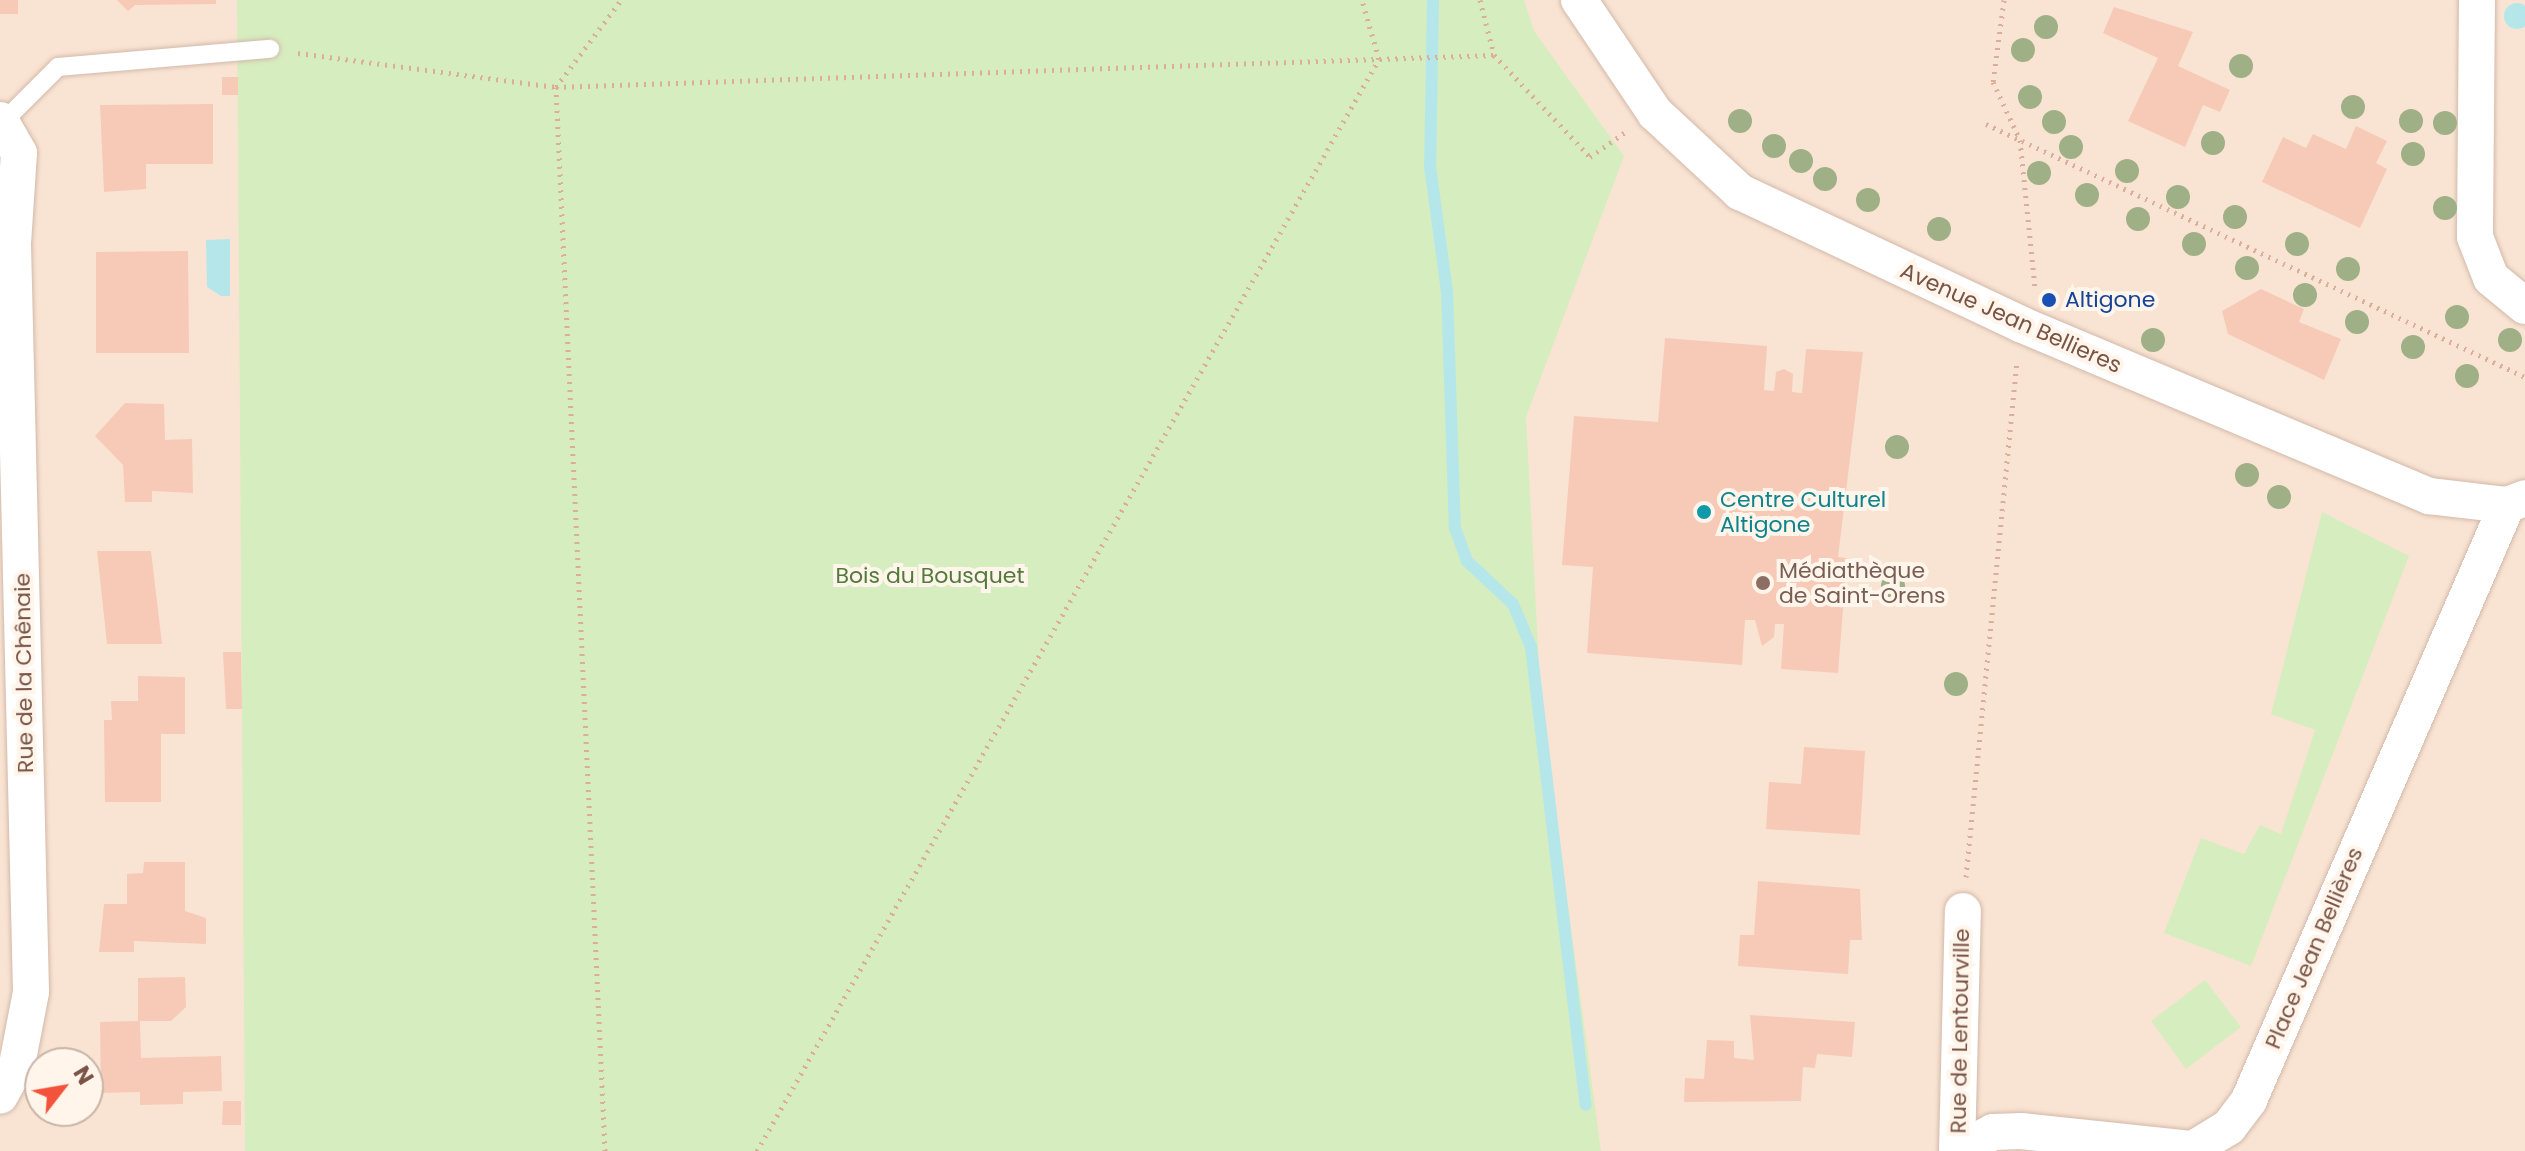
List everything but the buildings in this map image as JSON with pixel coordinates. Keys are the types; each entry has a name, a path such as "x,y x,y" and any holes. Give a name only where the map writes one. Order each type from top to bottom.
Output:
{"street":[{"name":"Avenue Jean Bellieres","path":"1579,0 1655,113 1740,192 2020,324 2429,496 2516,501"},
{"path":"2477,0 2475,237 2491,278 2525,306"},
{"name":"Rue de la Chênaie","path":"0,1096 17,1065 31,992 11,574 6,243 19,153 2,121"},
{"name":"Place Jean Bellières","path":"1957,1151 1993,1132 2021,1131 2193,1149 2229,1127 2249,1100 2516,501"},
{"name":"Rue de Lentourville","path":"1957,1151 1963,911"}],"lane":[{"path":"2,121 58,67 270,49"}],"path":[{"path":"605,1151 556,87 621,0"},
{"path":"757,1151 1379,59 1362,0"},
{"path":"1480,0 1494,55 1590,157 1655,113"},
{"path":"2004,0 1993,82 2020,140 2036,293 2022,287"},
{"path":"270,49 556,87 1494,55"},
{"path":"1986,124 2525,377"},
{"path":"1963,911 2020,324"}],"shaded area":[{"path":"0,0 2525,0 2525,1151 0,1151"}],"green space":[{"name":"Bois du Bousquet","path":"237,0 1524,0 1534,31 1624,156 1526,417 1541,704 1601,1151 245,1151"},
{"path":"2322,512 2409,556 2251,966 2164,933 2201,838 2244,854 2260,825 2281,834 2315,730 2271,714"},
{"path":"2205,980 2241,1027 2186,1069 2151,1021"}],"water":[{"path":"2517,3 2526,7 2530,16 2526,25 2517,29 2508,25 2504,16 2508,7"},
{"path":"230,239 230,296 221,296 207,287 206,240"}],"waterway":[{"path":"1433,0 1430,166 1447,291 1455,528 1467,561 1513,604 1531,647 1586,1105"}],"place":[{"name":"Altigone","path":"2049,300"},
{"name":"Centre Culturel Altigone","path":"1704,512"},
{"name":"Médiathèque de Saint-Orens","path":"1763,583"}]}
